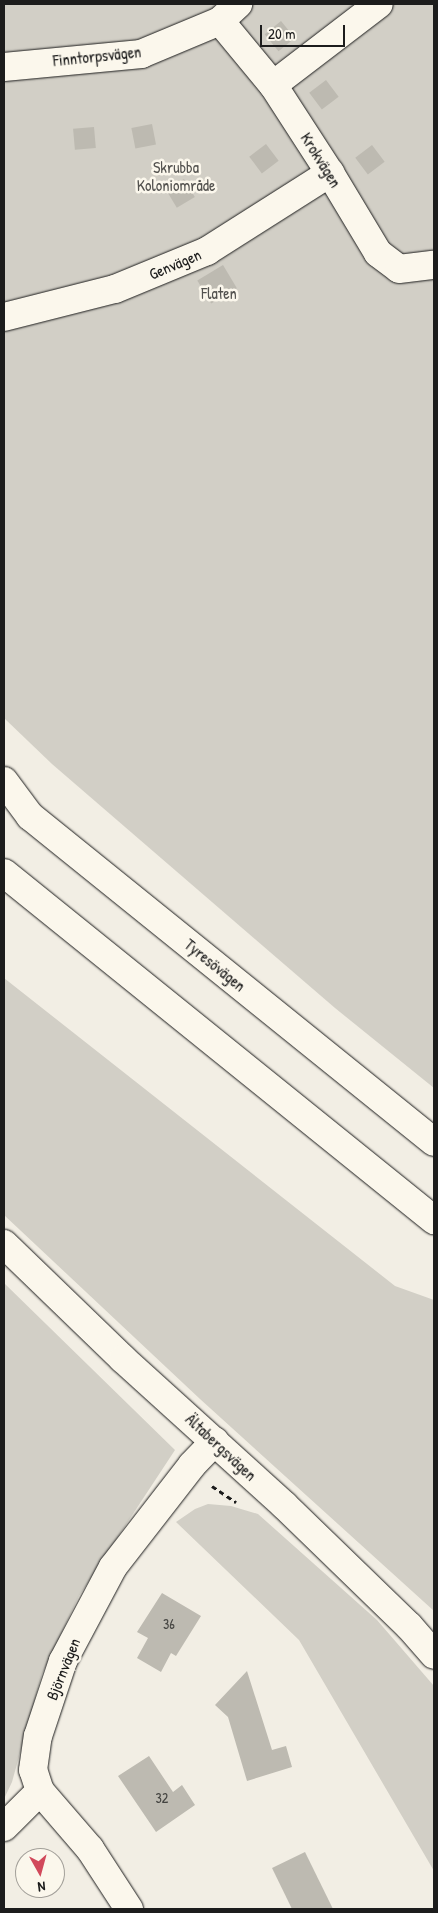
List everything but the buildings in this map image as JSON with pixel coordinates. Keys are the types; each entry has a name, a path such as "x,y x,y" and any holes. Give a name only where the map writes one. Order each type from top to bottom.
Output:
{"main road":[{"path":"273,85 379,4"},
{"name":"Krokvägen","path":"229,12 378,253 399,269 434,265"},
{"name":"Finntorpsvägen","path":"4,67 27,63 141,54 229,12"},
{"name":"Genvägen","path":"4,317 116,289 208,251 330,173"},
{"name":"Tyresövägen","path":"4,782 30,816 434,1142"},
{"path":"4,794 30,816"},
{"path":"4,874 434,1220"},
{"name":"Ältabergsvägen","path":"4,1244 123,1359 215,1441 409,1626 434,1655"},
{"name":"Björnvägen","path":"130,1909 90,1849 40,1791 33,1770 38,1736 63,1661 113,1567 192,1465 215,1441"},
{"path":"4,1828 40,1791"}],"green space":[{"name":"Flaten","path":"4,4 434,4 434,1088 335,1008 52,764 4,718"},
{"path":"4,978 395,1286 434,1300 434,1611 200,1399 4,1215"},
{"path":"4,1283 175,1450 79,1596 42,1674 12,1782 4,1799"},
{"path":"208,1504 231,1506 258,1514 377,1620 434,1686 434,1871 299,1640 176,1522 195,1509"}],"park label":[{"name":"Skrubba Koloniområde","path":"176,176"}]}
